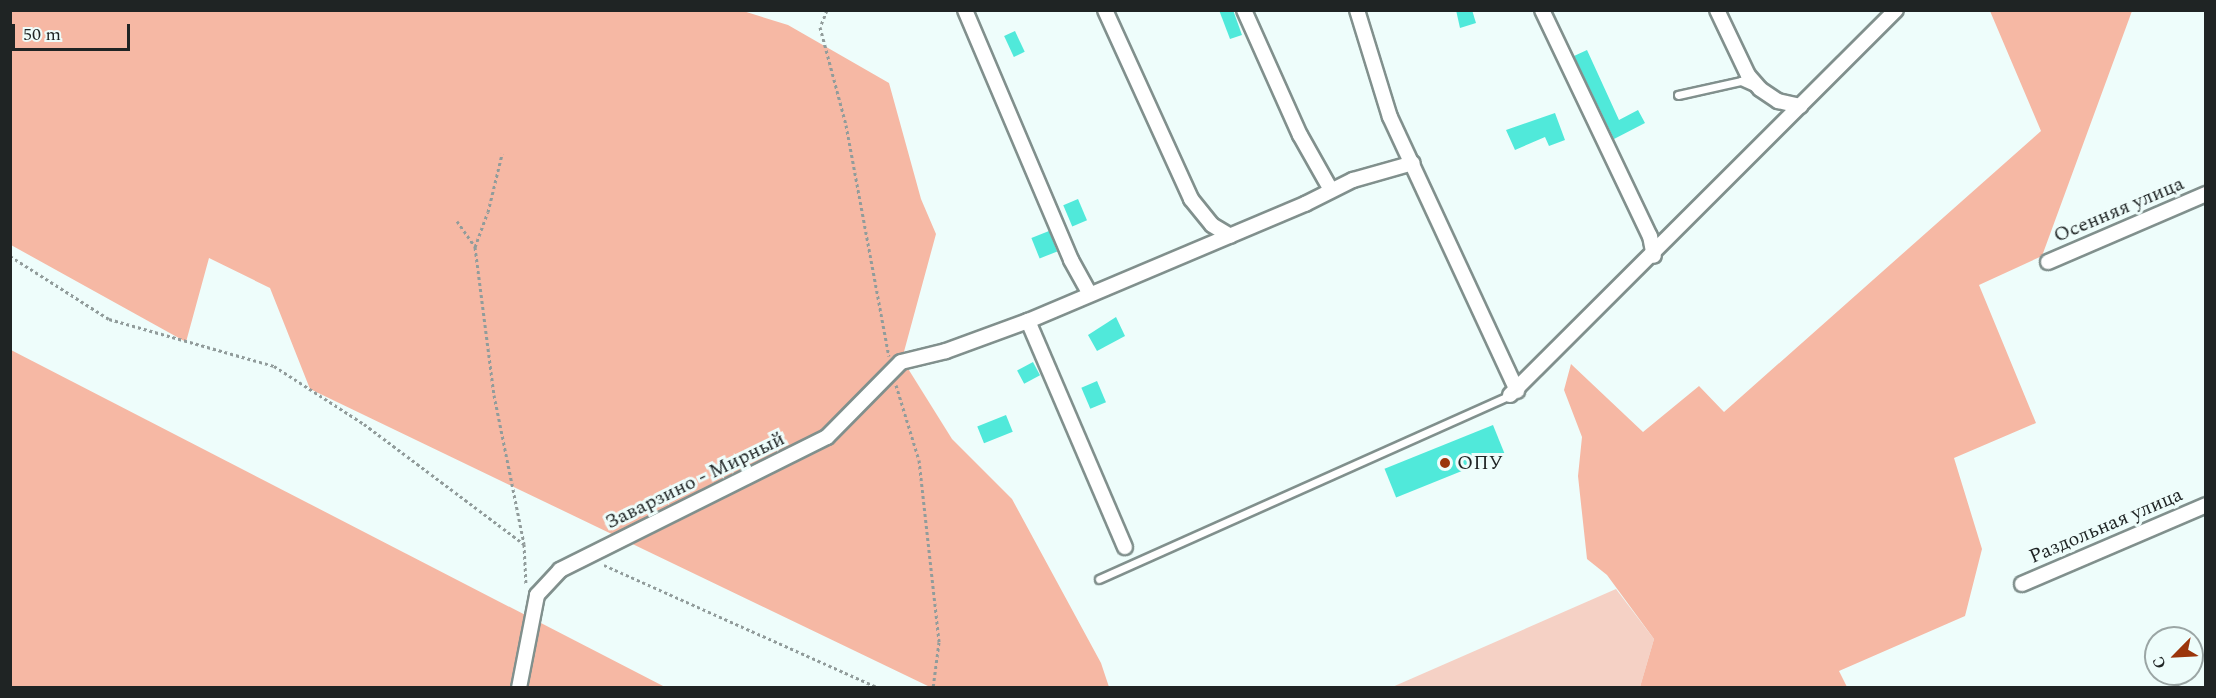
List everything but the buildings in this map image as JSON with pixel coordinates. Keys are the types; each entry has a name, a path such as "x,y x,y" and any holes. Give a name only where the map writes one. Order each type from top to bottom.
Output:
{"street":[{"path":"965,10 1071,261 1089,292"},
{"path":"1105,10 1191,199 1212,225 1230,236"},
{"path":"1245,10 1300,135 1331,190"},
{"path":"1357,10 1390,117 1413,163 1514,393 1654,256 1896,10"},
{"path":"1542,10 1650,236 1654,256"},
{"path":"1717,10 1748,75 1760,89 1778,101 1800,106"},
{"name":"Заварзино - Мирный","path":"519,687 537,596 560,570 827,437 892,372 914,357 946,351 1028,321 1089,292 1230,236 1353,180 1413,163"},
{"name":"Осенняя улица","path":"2048,262 2205,194"},
{"path":"1028,321 1125,547"},
{"name":"Раздольная улица","path":"2022,584 2205,504"}],"lane":[{"path":"1678,95 1741,81 1760,89"},
{"path":"1100,579 1514,393"}],"path":[{"path":"827,10 820,27 846,125 892,372 919,460 939,642 933,687"},
{"path":"475,247 488,212 502,154"},
{"path":"458,221 475,247 494,395 524,544 526,597"},
{"path":"10,256 109,319 274,366 364,424 524,544"},
{"path":"586,557 879,687"}],"shaded area":[{"path":"740,10 788,25 889,83 921,199 936,234 902,359 952,439 1012,499 1101,663 1109,687 930,687 310,389 270,288 209,258 186,342 11,245 11,11"},
{"path":"1990,11 2132,11 2042,256 1979,285 2036,423 1954,458 1982,549 1965,616 1839,671 1847,687 1640,687 1654,639 1607,575 1587,559 1578,476 1582,437 1564,390 1571,364 1643,432 1699,386 1724,412 2041,131"},
{"path":"11,350 665,687 11,687"},
{"path":"1616,589 1654,639 1640,687 1390,688"}],"place":[{"name":"ОПУ","path":"1445,463"}]}
